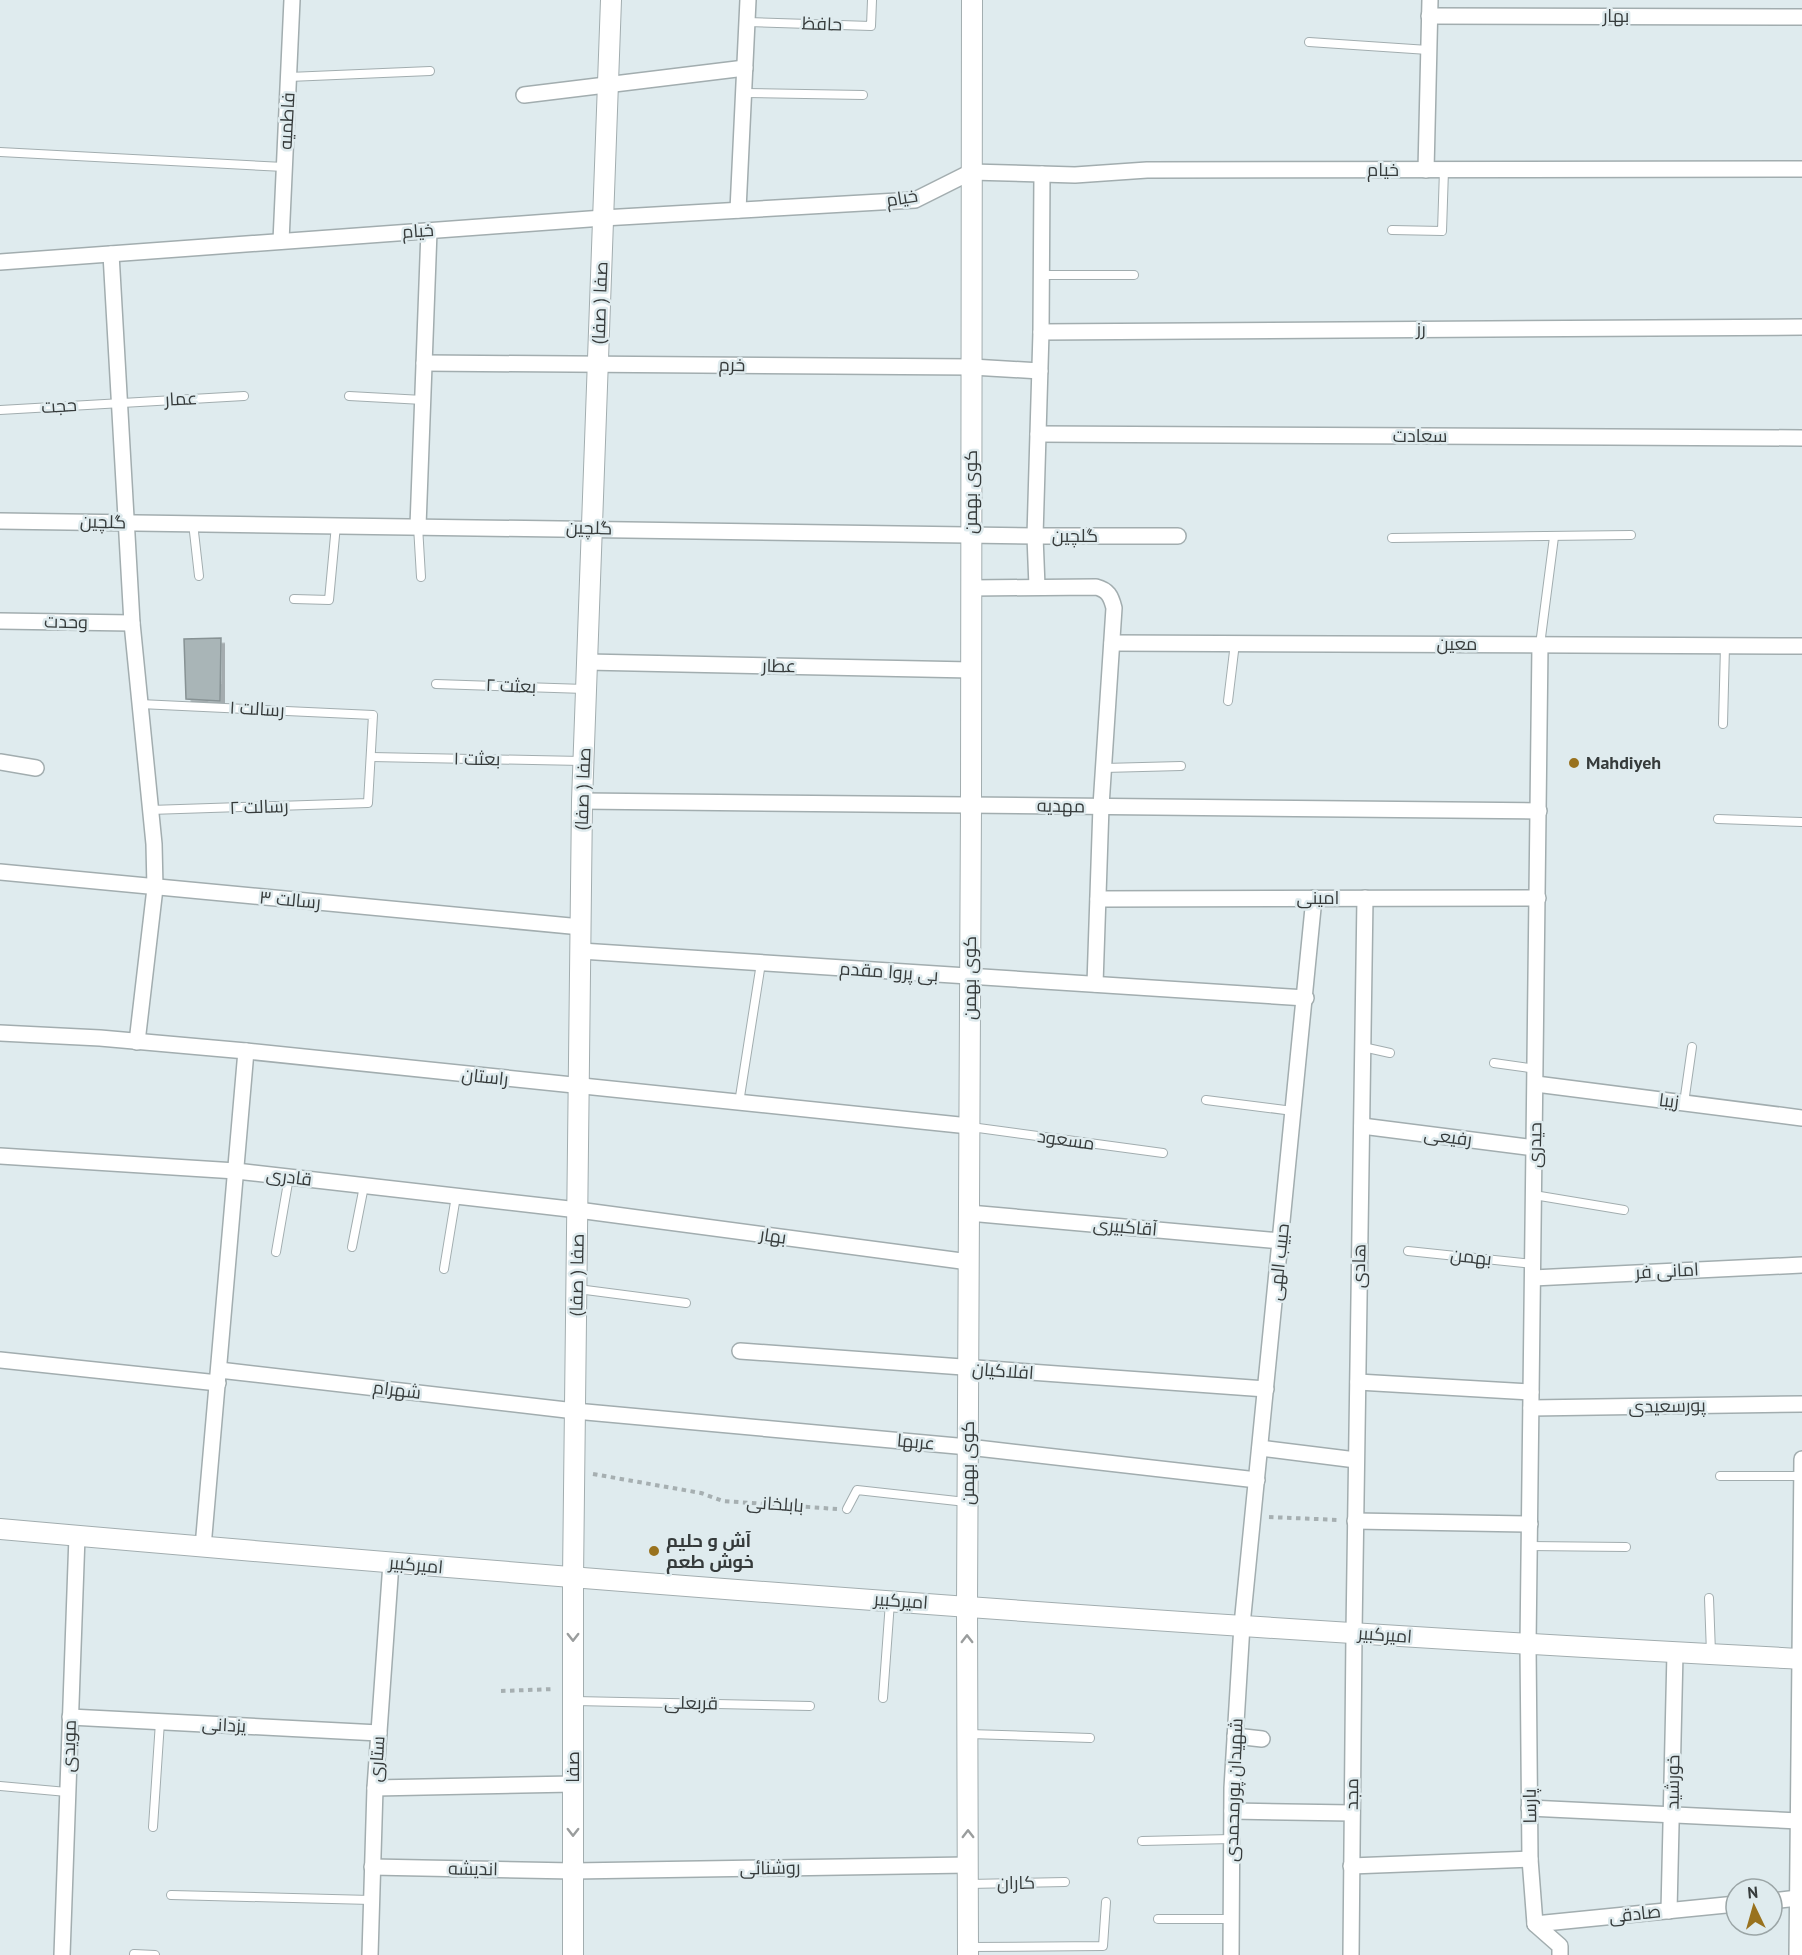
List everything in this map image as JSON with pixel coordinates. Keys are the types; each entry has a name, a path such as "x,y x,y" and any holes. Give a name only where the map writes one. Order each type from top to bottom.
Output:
{"street":[{"name":"فاطمیه","path":"281,241 292,0"},
{"name":"صفا ( صفا)","path":"573,1578 582,801 611,0"},
{"path":"738,210 748,0"},
{"name":"کوی بهمن","path":"968,1951 967,1502 972,0"},
{"path":"1426,170 1430,0"},
{"name":"بهار","path":"1429,16 1802,17"},
{"path":"524,95 745,68"},
{"name":"خیام","path":"0,262 603,218 915,200 971,172 1075,175 1147,170 1802,169"},
{"path":"1037,587 1035,536 1041,332 1042,174"},
{"path":"418,526 429,231"},
{"path":"111,254 132,623 154,844 154,888 137,1042"},
{"name":"رز","path":"1041,332 1802,327"},
{"name":"خرم","path":"424,363 598,363 1040,370"},
{"name":"سعادت","path":"1038,434 1802,438"},
{"name":"گلچین","path":"0,520 1035,536 1178,536"},
{"path":"971,588 1096,586 1104,589 1111,597 1114,608 1101,806 1095,984"},
{"name":"وحدت","path":"0,621 132,623"},
{"name":"معین","path":"1112,643 1802,646"},
{"name":"حیدری","path":"1528,1645 1540,645"},
{"name":"عطار","path":"588,662 971,670"},
{"path":"0,762 36,768"},
{"name":"مهدیه","path":"582,801 1539,811"},
{"name":"رسالت ۳","path":"0,872 581,927"},
{"name":"امینی","path":"1098,898 1538,898"},
{"name":"حبیب الهی","path":"1242,1625 1306,998 1314,898"},
{"name":"هادی","path":"1354,1633 1365,898"},
{"name":"بی پروا مقدم","path":"581,951 1306,998"},
{"name":"راستان","path":"0,1033 246,1051 969,1126"},
{"path":"203,1547 246,1051"},
{"name":"زیبا","path":"1536,1076 1684,1103 1802,1118"},
{"name":"رفیعی","path":"1362,1126 1535,1148"},
{"name":"قادری","path":"0,1156 236,1171 578,1210"},
{"name":"بهار","path":"578,1210 969,1262"},
{"name":"آقاکبیری","path":"969,1213 1281,1241"},
{"name":"امانی فر","path":"1533,1271 1802,1265"},
{"name":"افلاکیان","path":"740,1351 1266,1389"},
{"name":"شهرام","path":"0,1360 218,1376 575,1411"},
{"path":"1358,1382 1531,1392"},
{"name":"پورسعیدی","path":"1531,1408 1802,1404"},
{"name":"عربها","path":"575,1411 968,1447 1257,1480"},
{"path":"1260,1448 1356,1460"},
{"path":"1797,1955 1800,1925 1798,1898 1801,1801 1802,1459"},
{"path":"1355,1521 1530,1524"},
{"name":"امیرکبیر","path":"0,1529 573,1578 890,1601 1528,1645 1801,1659"},
{"name":"مویدی","path":"62,1955 77,1536"},
{"name":"ستاری","path":"370,1955 375,1788 391,1563"},
{"name":"صفا","path":"573,1578 573,1955"},
{"name":"شهیدان پورمحمدی","path":"1231,1955 1232,1811 1242,1625"},
{"name":"مجد","path":"1351,1955 1354,1633"},
{"name":"پارسا","path":"1528,1645 1530,1859 1535,1924"},
{"name":"خورشید","path":"1669,1911 1675,1653"},
{"name":"یزدانی","path":"70,1717 379,1733"},
{"path":"1235,1736 1262,1739"},
{"path":"375,1788 573,1784"},
{"path":"1530,1808 1799,1821"},
{"path":"1232,1811 1352,1813"},
{"path":"1351,1866 1530,1859"},
{"name":"اندیشه","path":"372,1866 573,1870"},
{"name":"روشنائی","path":"573,1870 968,1875"},
{"path":"1784,1900 1798,1898"},
{"name":"صادقی","path":"1535,1924 1724,1905"},
{"path":"1535,1924 1560,1946 1560,1955"}],"lane":[{"name":"حافظ","path":"747,22 871,26 872,0"},
{"path":"1309,42 1428,50"},
{"path":"289,77 430,71"},
{"path":"744,93 863,95"},
{"path":"0,152 284,167"},
{"path":"1392,230 1442,231 1444,170"},
{"path":"1041,275 1134,274"},
{"name":"عمار","path":"119,402 244,396"},
{"path":"349,396 423,400"},
{"name":"حجت","path":"0,410 119,402"},
{"path":"193,523 199,576"},
{"path":"294,599 329,600 336,525"},
{"path":"418,526 421,577"},
{"path":"1392,538 1631,535"},
{"path":"1540,645 1554,537"},
{"path":"1228,701 1235,643"},
{"path":"1723,724 1725,646"},
{"name":"بعثت ۲","path":"436,684 587,689"},
{"name":"رسالت ۱","path":"140,704 373,715 371,756"},
{"name":"بعثت ۱","path":"371,756 584,761"},
{"name":"رسالت ۲","path":"150,810 368,803 371,756"},
{"path":"1104,768 1181,766"},
{"path":"1718,819 1802,822"},
{"path":"739,1103 761,963"},
{"path":"1363,1047 1390,1053"},
{"path":"1684,1103 1692,1047"},
{"path":"1494,1063 1536,1076"},
{"path":"1206,1100 1294,1111"},
{"name":"مسعود","path":"969,1126 1163,1153"},
{"path":"276,1252 289,1177"},
{"path":"352,1247 364,1186"},
{"path":"1534,1195 1624,1210"},
{"path":"444,1269 456,1196"},
{"name":"بهمن","path":"1408,1251 1533,1271"},
{"path":"576,1289 686,1303"},
{"path":"1720,1476 1802,1476"},
{"path":"847,1509 857,1490 967,1502"},
{"path":"1529,1546 1626,1547"},
{"path":"1710,1598 1711,1654"},
{"path":"883,1698 890,1601"},
{"name":"قربعلی","path":"573,1694 810,1706"},
{"path":"153,1827 160,1722"},
{"path":"967,1734 1090,1737"},
{"path":"0,1786 67,1792"},
{"path":"1142,1841 1232,1839"},
{"name":"کاران","path":"968,1875 1065,1882"},
{"path":"171,1895 371,1899"},
{"path":"968,1951 1102,1946 1106,1902"},
{"path":"1158,1919 1231,1919"},
{"path":"134,1954 155,1955"}],"path":[{"name":"بابلخانی","path":"574,1470 701,1493 723,1501 847,1509"},
{"path":"1253,1517 1355,1521"},
{"path":"501,1691 573,1694"}],"building":[{"path":"221,638 220,701 186,699 184,639"}],"place":[{"name":"Mahdiyeh","path":"1574,763"},
{"name":"آش و حلیم خوش طعم","path":"654,1551"}]}
